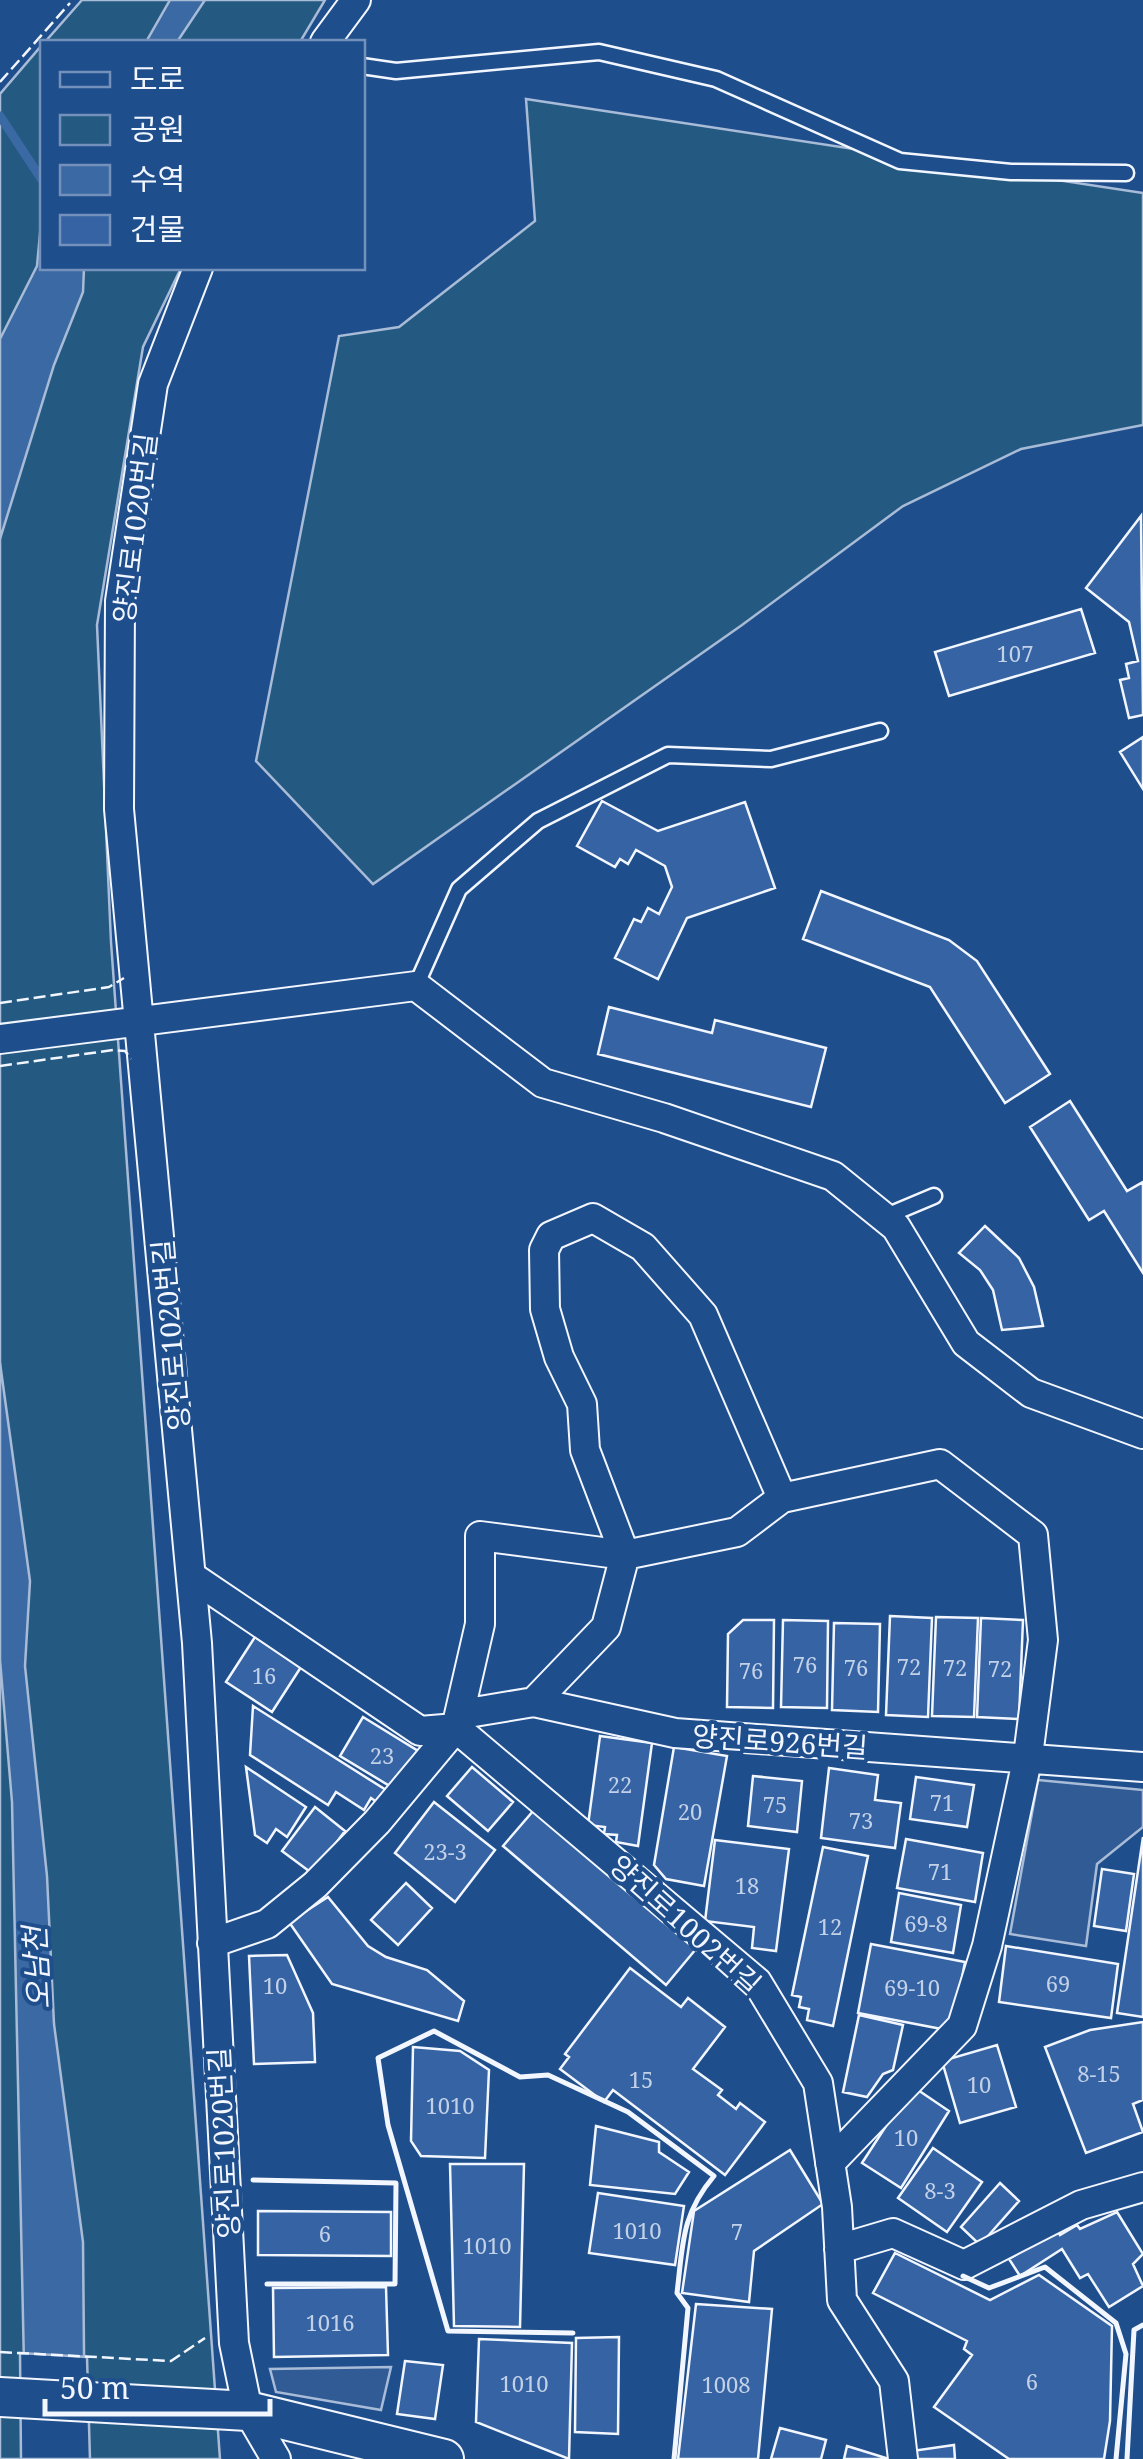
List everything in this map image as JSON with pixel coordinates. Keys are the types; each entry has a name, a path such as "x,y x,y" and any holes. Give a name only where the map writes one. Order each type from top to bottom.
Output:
{"main road":[{"path":"0,2397 248,2411 444,2459"}],"street":[{"path":"326,40 356,0"},
{"name":"양진로1020번길","path":"197,270 153,384 120,601 119,809 132,1022 191,1576 234,2343 248,2411 276,2459"},
{"path":"0,1039 416,986 543,1083 664,1118 833,1176 896,1227 966,1343 1031,1394 1143,1434"},
{"path":"534,1702 606,1626 625,1555 585,1450 582,1404 544,1309 544,1250 550,1236 593,1218 643,1247 704,1315 782,1498"},
{"path":"212,1943 267,1924 315,1884 377,1822 456,1728 480,1624 480,1536 625,1555 737,1532 782,1498 940,1464 1033,1534 1043,1640 1028,1756 987,1946 962,2026 830,2163"},
{"path":"191,1576 420,1731 456,1728"},
{"name":"양진로926번길","path":"456,1728 468,1713 534,1702 676,1733 1143,1766"},
{"name":"양진로1002번길","path":"456,1728 757,1982 818,2083 830,2163 842,2300 894,2381 903,2459"},
{"path":"839,2249 893,2233 964,2265 1081,2205 1143,2187"}],"lane":[{"path":"365,66 414,70 600,52 716,79 900,161 1011,172 1126,173"},
{"path":"416,986 459,889 538,822 668,755 771,759 880,731"},
{"path":"884,1218 934,1196"}],"green space":[{"path":"82,0 325,0 301,40 47,40"},
{"path":"40,47 40,270 180,270 143,347 97,625 111,942 220,2459 0,2459 0,94"},
{"path":"526,99 1143,193 1143,425 1021,449 903,506 742,625 373,884 256,761 339,336 399,327 535,221"}],"shaded area":[{"path":"1038,1780 1143,1790 1143,1827 1097,1864 1086,1946 1010,1934"},
{"path":"391,2367 381,2410 276,2392 270,2369"}],"water":[{"path":"170,0 205,0 178,40 147,40"},
{"path":"40,234 40,270 84,270 83,292 54,365 0,539 0,339 37,266"},
{"name":"오남천","path":"0,1363 30,1581 25,1666 47,1876 54,2024 83,2242 85,2459 26,2459 12,1802 0,1660"}],"pier":[{"path":"20,2353 87,2357 90,2459 21,2459"}],"building":[{"path":"1141,516 1143,715 1129,718 1120,680 1129,678 1126,664 1138,661 1129,622 1086,588"},
{"path":"1081,609 1095,653 949,696 935,652"},
{"path":"1143,737 1143,789 1120,752"},
{"path":"602,801 658,831 745,802 775,888 687,918 658,979 615,958 634,919 641,922 648,908 659,914 672,887 665,866 636,850 628,864 620,859 615,867 577,846"},
{"path":"821,891 949,940 977,961 1050,1074 1005,1103 930,987 803,939"},
{"path":"609,1007 712,1033 715,1020 826,1048 811,1107 598,1054"},
{"path":"1070,1101 1127,1191 1143,1182 1143,1273 1104,1211 1089,1220 1030,1127"},
{"path":"985,1226 1019,1258 1034,1287 1043,1326 1002,1330 993,1290 980,1270 959,1253"},
{"path":"890,1616 932,1618 928,1717 886,1715"},
{"path":"936,1617 978,1618 974,1717 932,1716"},
{"path":"981,1618 1023,1620 1019,1719 977,1717"},
{"path":"743,1620 774,1620 773,1708 727,1707 728,1634"},
{"path":"783,1620 828,1621 827,1708 781,1707"},
{"path":"834,1623 880,1624 878,1712 832,1710"},
{"path":"255,1637 301,1667 272,1712 226,1682"},
{"path":"253,1706 386,1790 378,1803 371,1798 364,1810 336,1792 328,1805 250,1755"},
{"path":"363,1717 423,1754 398,1791 340,1756"},
{"path":"600,1736 652,1743 638,1846 616,1842 617,1835 604,1834 605,1827 588,1825"},
{"path":"674,1747 727,1756 704,1886 666,1879 654,1865"},
{"path":"246,1767 306,1807 287,1837 276,1829 267,1843 255,1835"},
{"path":"472,1767 513,1802 488,1831 447,1796"},
{"path":"829,1768 878,1775 875,1800 901,1803 895,1848 821,1838"},
{"path":"753,1776 802,1781 797,1832 748,1826"},
{"path":"916,1777 974,1785 967,1827 910,1819"},
{"path":"434,1802 495,1850 455,1902 395,1853"},
{"path":"315,1807 345,1831 313,1874 282,1851"},
{"path":"534,1810 696,1949 666,1985 503,1846"},
{"path":"1143,1837 1143,2017 1117,2013"},
{"path":"906,1839 983,1853 975,1902 897,1888"},
{"path":"715,1840 789,1849 776,1951 752,1948 754,1927 705,1921"},
{"path":"823,1847 868,1856 833,2026 807,2020 809,2009 799,2007 801,1997 792,1995"},
{"path":"1102,1869 1134,1874 1126,1931 1094,1926"},
{"path":"406,1883 432,1908 398,1945 371,1920"},
{"path":"899,1893 961,1905 953,1953 891,1942"},
{"path":"328,1897 368,1946 386,1957 427,1970 464,2001 458,2021 332,1984 289,1922"},
{"path":"871,1944 965,1962 952,2031 858,2013"},
{"path":"1006,1946 1118,1964 1111,2018 999,2002"},
{"path":"287,1955 313,2013 315,2062 254,2064 249,1956"},
{"path":"630,1968 681,2007 688,1998 725,2027 693,2069 722,2090 718,2095 736,2109 740,2103 765,2122 725,2175 613,2090 604,2102 560,2069 569,2057 565,2054"},
{"path":"859,2015 903,2025 893,2070 883,2074 867,2097 843,2092"},
{"path":"1143,2022 1143,2100 1133,2104 1143,2132 1086,2153 1045,2047 1090,2030"},
{"path":"997,2045 1016,2107 960,2123 942,2061"},
{"path":"413,2047 460,2051 489,2070 485,2158 421,2156 411,2141"},
{"path":"912,2086 949,2111 901,2188 862,2163"},
{"path":"596,2126 659,2142 659,2152 689,2172 675,2194 590,2185"},
{"path":"933,2148 982,2182 947,2232 898,2198"},
{"path":"790,2150 823,2204 754,2251 749,2302 682,2293 694,2211"},
{"path":"450,2164 524,2164 520,2327 454,2326"},
{"path":"1000,2183 1019,2201 980,2245 961,2227"},
{"path":"598,2193 684,2206 675,2265 589,2253"},
{"path":"258,2211 391,2212 391,2256 258,2255"},
{"path":"1117,2212 1143,2254 1133,2264 1143,2286 1109,2307 1088,2274 1080,2278 1062,2249 1020,2276 1009,2259 1057,2230 1060,2235 1077,2225 1080,2229"},
{"path":"895,2253 990,2300 1039,2275 1112,2326 1110,2421 1104,2459 1009,2459 934,2407 972,2355 964,2349 967,2341 873,2293"},
{"path":"386,2287 388,2355 274,2357 273,2288"},
{"path":"696,2304 772,2309 758,2459 678,2459"},
{"path":"619,2337 618,2434 575,2432 576,2338"},
{"path":"479,2339 572,2343 569,2459 476,2422"},
{"path":"405,2361 443,2365 435,2419 397,2414"},
{"path":"780,2428 826,2440 821,2459 771,2459"},
{"path":"954,2445 955,2459 913,2459 912,2451"},
{"path":"847,2446 889,2459 844,2459"}],"waterway":[{"path":"0,116 40,177"}],"fence":[{"path":"0,82 70,3"},
{"path":"0,1003 109,987 124,978"},
{"path":"0,1066 113,1050 125,1051 131,1059"},
{"path":"0,2352 171,2361 205,2338"}],"wall":[{"path":"573,2333 448,2331 388,2125 378,2058 434,2031 520,2077 548,2075 628,2112 714,2176 689,2217 683,2245 677,2293 688,2308 674,2459"},
{"path":"253,2180 396,2183 395,2284 267,2284"},
{"path":"963,2276 989,2288 1045,2267 1116,2323 1126,2354 1116,2459"},
{"path":"1127,2459 1134,2330 1143,2325"}]}
